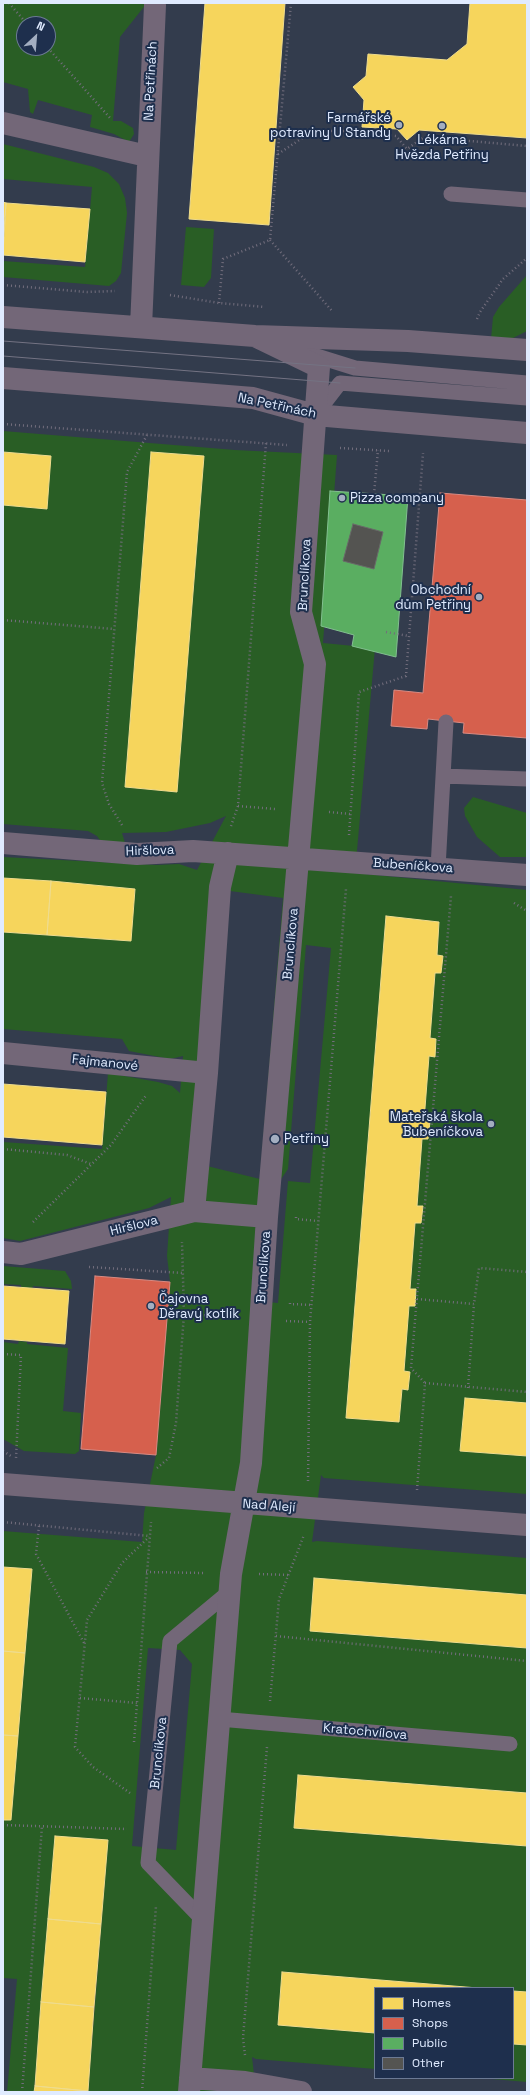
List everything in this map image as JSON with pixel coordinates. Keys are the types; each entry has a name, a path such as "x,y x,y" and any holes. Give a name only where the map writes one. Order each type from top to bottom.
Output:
{"street":[{"name":"Na Petřinách","path":"141,327 139,154 155,6"},
{"path":"3,122 139,154"},
{"path":"3,317 255,336 408,341 527,350"},
{"name":"Brunclíkova","path":"190,2085 229,1592 251,1463 267,1217 315,664 301,612 319,367 255,336"},
{"name":"Na Petřinách","path":"3,378 253,398 315,415 527,433"},
{"name":"Hiršlova","path":"3,843 140,854 183,850 298,858"},
{"path":"194,1211 207,1073 220,886 228,853"},
{"name":"Bubeníčkova","path":"298,858 527,875"},
{"name":"Fajmanové","path":"3,1053 207,1073"},
{"name":"Hiršlova","path":"3,1252 21,1254 194,1211 267,1217"},
{"name":"Nad Alejí","path":"6,1482 244,1504 527,1525"},
{"path":"190,2085 245,2082 301,2092"}],"lane":[{"path":"451,194 527,200"},
{"path":"255,336 355,368 527,383"},
{"path":"315,415 340,384 527,398"},
{"path":"438,868 446,722"},
{"path":"443,776 527,780"},
{"name":"Brunclíkova","path":"203,1920 148,1862 170,1641 229,1592"},
{"name":"Kratochvílova","path":"219,1719 510,1744"}],"path":[{"path":"9,3 20,16"},
{"path":"291,3 270,240 335,313"},
{"path":"55,56 113,121 139,154"},
{"path":"278,154 313,131 349,131 396,136 407,149 424,137 527,146"},
{"path":"219,303 223,259 270,240"},
{"path":"475,327 480,312 503,279 527,258"},
{"path":"3,285 87,292 116,291"},
{"path":"3,424 290,445"},
{"path":"140,854 109,804 102,783 126,472 147,435"},
{"path":"224,828 231,826 238,806 266,443"},
{"path":"374,494 378,450"},
{"path":"348,842 359,692 406,676 424,453"},
{"path":"3,620 114,629"},
{"path":"386,632 409,636"},
{"path":"238,806 276,809"},
{"path":"328,812 350,814"},
{"path":"308,1483 310,1322 346,886"},
{"path":"451,896 411,1368 425,1383 468,1388 527,1392"},
{"path":"31,1224 111,1145 164,1069"},
{"path":"3,1150 67,1155 92,1164"},
{"path":"296,1212 296,1219 318,1221"},
{"path":"157,1469 169,1458 176,1423 184,1314 182,1234"},
{"path":"85,1266 183,1273"},
{"path":"468,1388 474,1304 479,1268 527,1272"},
{"path":"290,1299 290,1304 312,1305"},
{"path":"417,1299 474,1304"},
{"path":"184,1314 240,1317"},
{"path":"284,1320 310,1322"},
{"path":"3,1354 21,1355 16,1459"},
{"path":"417,1492 425,1383"},
{"path":"3,1522 149,1536 122,1563 87,1620 75,1747 93,1767 130,1793"},
{"path":"39,1526 36,1554 84,1645"},
{"path":"245,2056 243,2038 279,1599 305,1533"},
{"path":"146,1572 207,1573"},
{"path":"258,1574 289,1575"},
{"path":"276,1636 527,1661"},
{"path":"80,1698 137,1703"},
{"path":"3,1825 127,1829"},
{"path":"22,2092 42,1826"}],"green space":[{"path":"3,3 147,3 120,37 113,121 121,121 133,128 134,134 129,142 114,134 90,127 92,115 38,100 33,114 30,112 28,89 3,82"},
{"path":"3,144 94,167 108,173 119,184 125,198 127,213 121,273 116,281 109,286 3,277 3,261 85,267 92,187 3,179"},
{"path":"186,227 214,229 211,278 204,287 181,285"},
{"path":"527,275 527,331 513,338 491,339 493,317 499,307"},
{"path":"3,431 235,450 337,455 323,643 375,648 355,873 527,890 527,1403 460,1451 527,1456 527,1494 324,1478 321,1475 312,1542 317,1541 527,1558 527,1595 314,1578 310,1630 527,1648 527,1793 298,1775 294,1828 527,1846 527,1992 514,1991 514,1987 466,1987 282,1972 278,2025 374,2033 374,2069 256,2059 252,2057 256,2092 88,2092 108,1840 55,1836 34,2092 7,2092 17,1979 3,1978 3,1820 11,1820 32,1569 3,1567 3,1531 142,1542 144,1513 156,1455 170,1282 167,1256 171,1197 149,1208 20,1241 3,1238 3,1142 102,1149 108,1073 158,1082 172,1086 180,1093 183,1056 170,1059 129,1051 122,1039 3,1029 3,932 131,941 135,889 3,878 3,857 157,865 179,864 197,870 226,816 210,823 166,832 122,833 125,843 102,843 97,836 88,831 3,824 3,505 46,508 51,456 3,452","holes":["151,452 204,456 177,792 125,787","230,891 283,898 260,1179 207,1166","386,916 439,922 437,955 443,956 441,973 435,973 430,1038 436,1039 435,1056 429,1056 424,1121 430,1122 428,1139 422,1139 417,1206 423,1206 421,1223 415,1223 410,1289 416,1290 415,1306 409,1306 404,1371 410,1372 408,1389 402,1389 399,1422 346,1418","306,945 331,948 310,1183 288,1181 278,1303 267,1302 277,1185 288,1169","148,1648 180,1650 192,1664 176,1850 132,1846"]},
{"path":"473,797 527,813 527,857 500,857 477,837 465,816 464,808"},
{"path":"3,1266 65,1271 71,1281 72,1289 33,1286 32,1289 21,1288 21,1285 3,1284"},
{"path":"19,1341 27,1342 27,1344 68,1348 63,1411 81,1413 79,1451 75,1454 24,1451 3,1439 3,1342 18,1344"},
{"path":"514,2044 527,2045 527,2082 492,2079 514,2079"}],"building: Homes":[{"path":"205,3 285,3 269,225 189,219"},
{"path":"470,3 527,3 527,138 419,130 407,140 397,129 362,127 364,100 353,87 366,76 368,54 447,60 467,44"},
{"path":"3,202 6,203 3,243"},
{"path":"6,203 90,209 85,262 3,255"},
{"path":"3,452 51,456 47,509 3,505"},
{"path":"151,452 204,456 177,792 125,787"},
{"path":"3,878 51,881 47,935 3,932"},
{"path":"51,881 135,889 131,941 47,935"},
{"path":"386,916 439,922 437,955 443,956 441,973 435,973 430,1038 436,1039 435,1057 429,1056 424,1121 430,1122 428,1139 422,1139 417,1206 423,1206 421,1223 415,1223 410,1289 416,1289 415,1306 409,1306 404,1371 410,1372 408,1390 402,1389 399,1422 346,1418"},
{"path":"3,1084 106,1092 102,1145 3,1137"},
{"path":"3,1286 69,1291 65,1344 3,1339"},
{"path":"465,1398 527,1403 527,1456 460,1451"},
{"path":"3,1567 32,1569 25,1653 3,1651"},
{"path":"314,1578 527,1595 527,1648 310,1631"},
{"path":"3,1651 25,1653 18,1736 3,1735"},
{"path":"3,1735 18,1736 11,1820 3,1820"},
{"path":"298,1775 527,1793 527,1846 294,1828"},
{"path":"55,1836 108,1840 101,1924 48,1919"},
{"path":"48,1919 101,1924 94,2007 41,2002"},
{"path":"282,1972 466,1987 374,1987 374,2033 278,2025"},
{"path":"514,1991 527,1992 527,2045 514,2044"},
{"path":"41,2002 94,2007 88,2091 35,2086"},
{"path":"35,2086 88,2091 88,2092 34,2092"}],"building: Shops":[{"name":"Obchodní dům Petřiny","path":"440,493 527,500 527,738 463,733 464,723 428,719 427,729 391,726 394,690 423,693"},
{"path":"95,1276 170,1282 156,1455 81,1449"}],"building: Public":[{"path":"330,491 408,496 396,657 352,646 354,635 321,626"}],"building: Other":[{"path":"353,524 383,532 374,569 343,561"}],"tram line":[{"path":"3,341 355,368"},
{"path":"3,356 340,383"}],"place":[{"name":"Farmářské potraviny U Standy","path":"399,125"},
{"name":"Lékárna Hvězda Petřiny","path":"442,126"},
{"name":"Pizza company","path":"342,498"},
{"name":"Obchodní dům Petřiny","path":"479,597"},
{"name":"Mateřská škola Bubeníčkova","path":"491,1124"},
{"name":"Petřiny","path":"275,1139"},
{"name":"Čajovna Děravý kotlík","path":"151,1306"}]}
